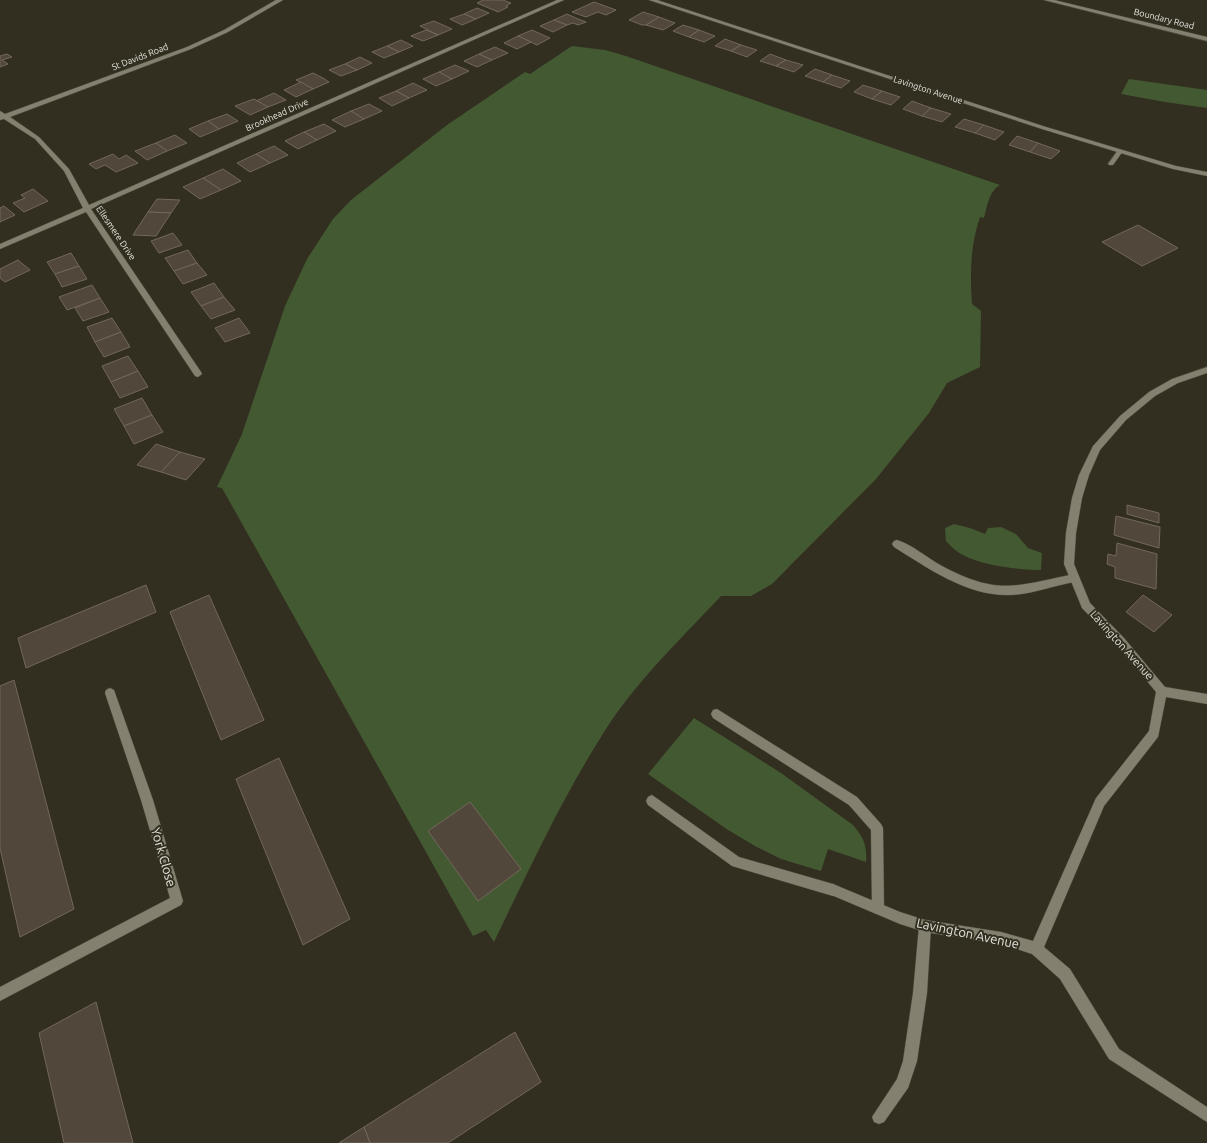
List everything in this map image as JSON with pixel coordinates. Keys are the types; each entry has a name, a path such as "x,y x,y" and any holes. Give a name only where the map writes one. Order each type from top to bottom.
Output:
{"street":[{"name":"St Davids Road","path":"2,116 189,48 226,31 280,0"},
{"name":"Brookhead Drive","path":"0,247 561,0"},
{"name":"Lavington Avenue","path":"652,0 1120,151 1175,168 1207,174"},
{"name":"Boundary Road","path":"1048,0 1207,39"},
{"name":"Ellesmere Drive","path":"2,116 37,138 68,170 87,208 198,374"},
{"path":"1111,164 1120,151"},
{"name":"Lavington Avenue","path":"1162,692 1120,641 1086,605 1069,564 1071,533 1077,498 1084,475 1096,448 1123,418 1152,394 1175,381 1205,372"},
{"path":"897,544 952,576 988,589 1011,591 1074,578"},
{"path":"1036,949 1100,802 1154,733 1162,692 1207,699"},
{"name":"York Close","path":"0,994 177,901 147,800 110,693"},
{"path":"717,714 853,801 877,828 878,908"},
{"name":"Lavington Avenue","path":"652,801 736,862 833,890 925,926 1001,938 1036,949 1065,974 1114,1054 1207,1115"},
{"path":"879,1117 903,1083 910,1061 920,993 925,926"}],"green space":[{"path":"572,46 605,50 626,56 1000,185 991,195 987,204 984,218 980,217 974,239 971,271 972,304 981,311 980,367 947,383 929,413 876,479 772,584 751,596 721,596 642,681 627,699 586,762 545,838 494,942 486,930 473,936 222,488 217,487 242,434 285,306 307,259 333,219 351,200 447,125 525,72 530,74"},
{"path":"1129,79 1207,90 1207,108 1121,94"},
{"path":"954,524 985,534 988,528 1001,527 1016,534 1028,548 1042,553 1041,570 998,566 966,557 955,550 946,541 945,528"},
{"path":"694,718 781,773 853,825 864,842 866,862 828,849 821,871 781,859 728,830 648,774"}],"building":[{"path":"483,0 503,0 511,3 506,6 508,7 498,12 477,3"},
{"path":"594,2 616,10 606,15 598,12 586,17 572,12"},
{"path":"477,8 489,13 476,19 464,14"},
{"path":"643,12 659,17 646,25 629,20"},
{"path":"464,14 476,19 462,25 450,19"},
{"path":"567,14 586,22 578,25 573,23 567,25 554,20"},
{"path":"659,17 675,23 663,30 646,25"},
{"path":"554,20 567,25 553,32 540,26"},
{"path":"434,21 452,29 438,35 420,26"},
{"path":"683,25 699,30 689,37 673,31"},
{"path":"426,30 438,35 423,41 411,36"},
{"path":"532,30 550,38 537,45 518,36"},
{"path":"699,30 715,36 704,42 689,37"},
{"path":"518,36 531,42 517,49 504,43"},
{"path":"725,39 741,45 731,51 715,46"},
{"path":"401,40 413,46 399,52 387,46"},
{"path":"741,45 757,50 747,57 731,51"},
{"path":"387,46 399,52 384,58 372,52"},
{"path":"495,47 508,53 492,60 479,54"},
{"path":"7,54 12,57 2,60 8,64 0,67 0,56"},
{"path":"479,54 492,60 477,67 464,61"},
{"path":"770,54 786,60 776,66 760,61"},
{"path":"360,57 372,63 357,70 345,64"},
{"path":"786,60 803,65 794,72 776,66"},
{"path":"345,64 357,70 341,76 329,70"},
{"path":"455,65 469,71 452,79 439,72"},
{"path":"815,69 832,75 823,82 805,76"},
{"path":"439,72 452,79 436,86 423,79"},
{"path":"313,73 329,82 313,89 296,80"},
{"path":"832,75 850,81 841,88 823,82"},
{"path":"301,82 313,89 296,97 284,90"},
{"path":"413,83 427,90 409,98 396,91"},
{"path":"863,85 882,91 872,99 854,92"},
{"path":"396,91 409,98 392,106 379,98"},
{"path":"882,91 900,97 891,105 872,99"},
{"path":"274,93 286,100 268,107 256,101"},
{"path":"254,99 268,107 250,115 235,106"},
{"path":"912,101 931,108 922,116 903,109"},
{"path":"369,104 382,111 364,119 351,111"},
{"path":"931,108 951,114 942,122 922,116"},
{"path":"351,111 364,119 345,127 332,120"},
{"path":"227,114 238,121 219,129 208,121"},
{"path":"964,119 984,125 975,133 955,127"},
{"path":"208,121 219,129 200,137 189,129"},
{"path":"324,124 336,131 317,140 304,132"},
{"path":"984,125 1004,132 995,140 975,133"},
{"path":"304,132 317,140 298,149 285,141"},
{"path":"175,135 187,143 167,151 156,143"},
{"path":"1017,136 1038,143 1030,152 1009,145"},
{"path":"156,143 167,151 147,160 135,151"},
{"path":"1038,143 1060,151 1051,159 1030,152"},
{"path":"274,146 288,155 270,163 256,154"},
{"path":"113,154 119,159 126,155 138,163 116,172 105,165 96,169 89,164"},
{"path":"256,154 270,163 250,172 237,163"},
{"path":"223,169 241,181 221,190 203,178"},
{"path":"203,178 221,190 200,199 183,187"},
{"path":"33,189 48,201 24,212 13,203 25,198 21,195"},
{"path":"157,199 180,200 171,213 148,212"},
{"path":"4,206 15,215 0,222 0,208"},
{"path":"148,212 171,213 156,236 133,235"},
{"path":"1138,225 1178,248 1142,266 1102,242"},
{"path":"173,233 182,245 159,253 151,241"},
{"path":"188,250 197,263 174,271 165,258"},
{"path":"71,253 79,266 55,274 47,262"},
{"path":"18,260 30,270 5,282 0,278 0,269"},
{"path":"197,263 207,275 183,284 174,271"},
{"path":"79,266 87,279 62,287 55,274"},
{"path":"214,283 224,297 201,306 191,292"},
{"path":"92,285 100,298 67,310 59,297"},
{"path":"224,297 235,310 211,319 201,306"},
{"path":"100,298 109,312 83,321 75,308"},
{"path":"112,318 121,332 95,342 87,327"},
{"path":"239,318 250,333 225,342 215,328"},
{"path":"121,332 130,347 104,357 95,342"},
{"path":"128,356 138,371 111,382 102,366"},
{"path":"138,371 148,387 120,398 111,382"},
{"path":"142,398 152,415 124,426 114,409"},
{"path":"152,415 163,432 134,444 124,426"},
{"path":"156,444 180,452 161,472 137,465"},
{"path":"180,452 205,459 186,480 161,472"},
{"path":"1127,505 1159,513 1159,523 1127,514"},
{"path":"1116,516 1160,527 1159,548 1114,535"},
{"path":"1117,543 1157,554 1156,589 1115,578 1115,567 1107,564 1108,554 1116,556"},
{"path":"146,585 156,612 26,668 18,638"},
{"path":"209,595 264,720 221,740 170,612"},
{"path":"1143,595 1172,615 1154,632 1126,612"},
{"path":"14,680 74,909 20,937 0,848 0,686"},
{"path":"279,758 350,919 303,945 236,779"},
{"path":"470,802 521,869 478,901 428,831"},
{"path":"96,1002 133,1143 64,1143 39,1033"},
{"path":"515,1032 541,1082 448,1143 370,1143 364,1127"},
{"path":"364,1127 370,1143 339,1143"}]}
